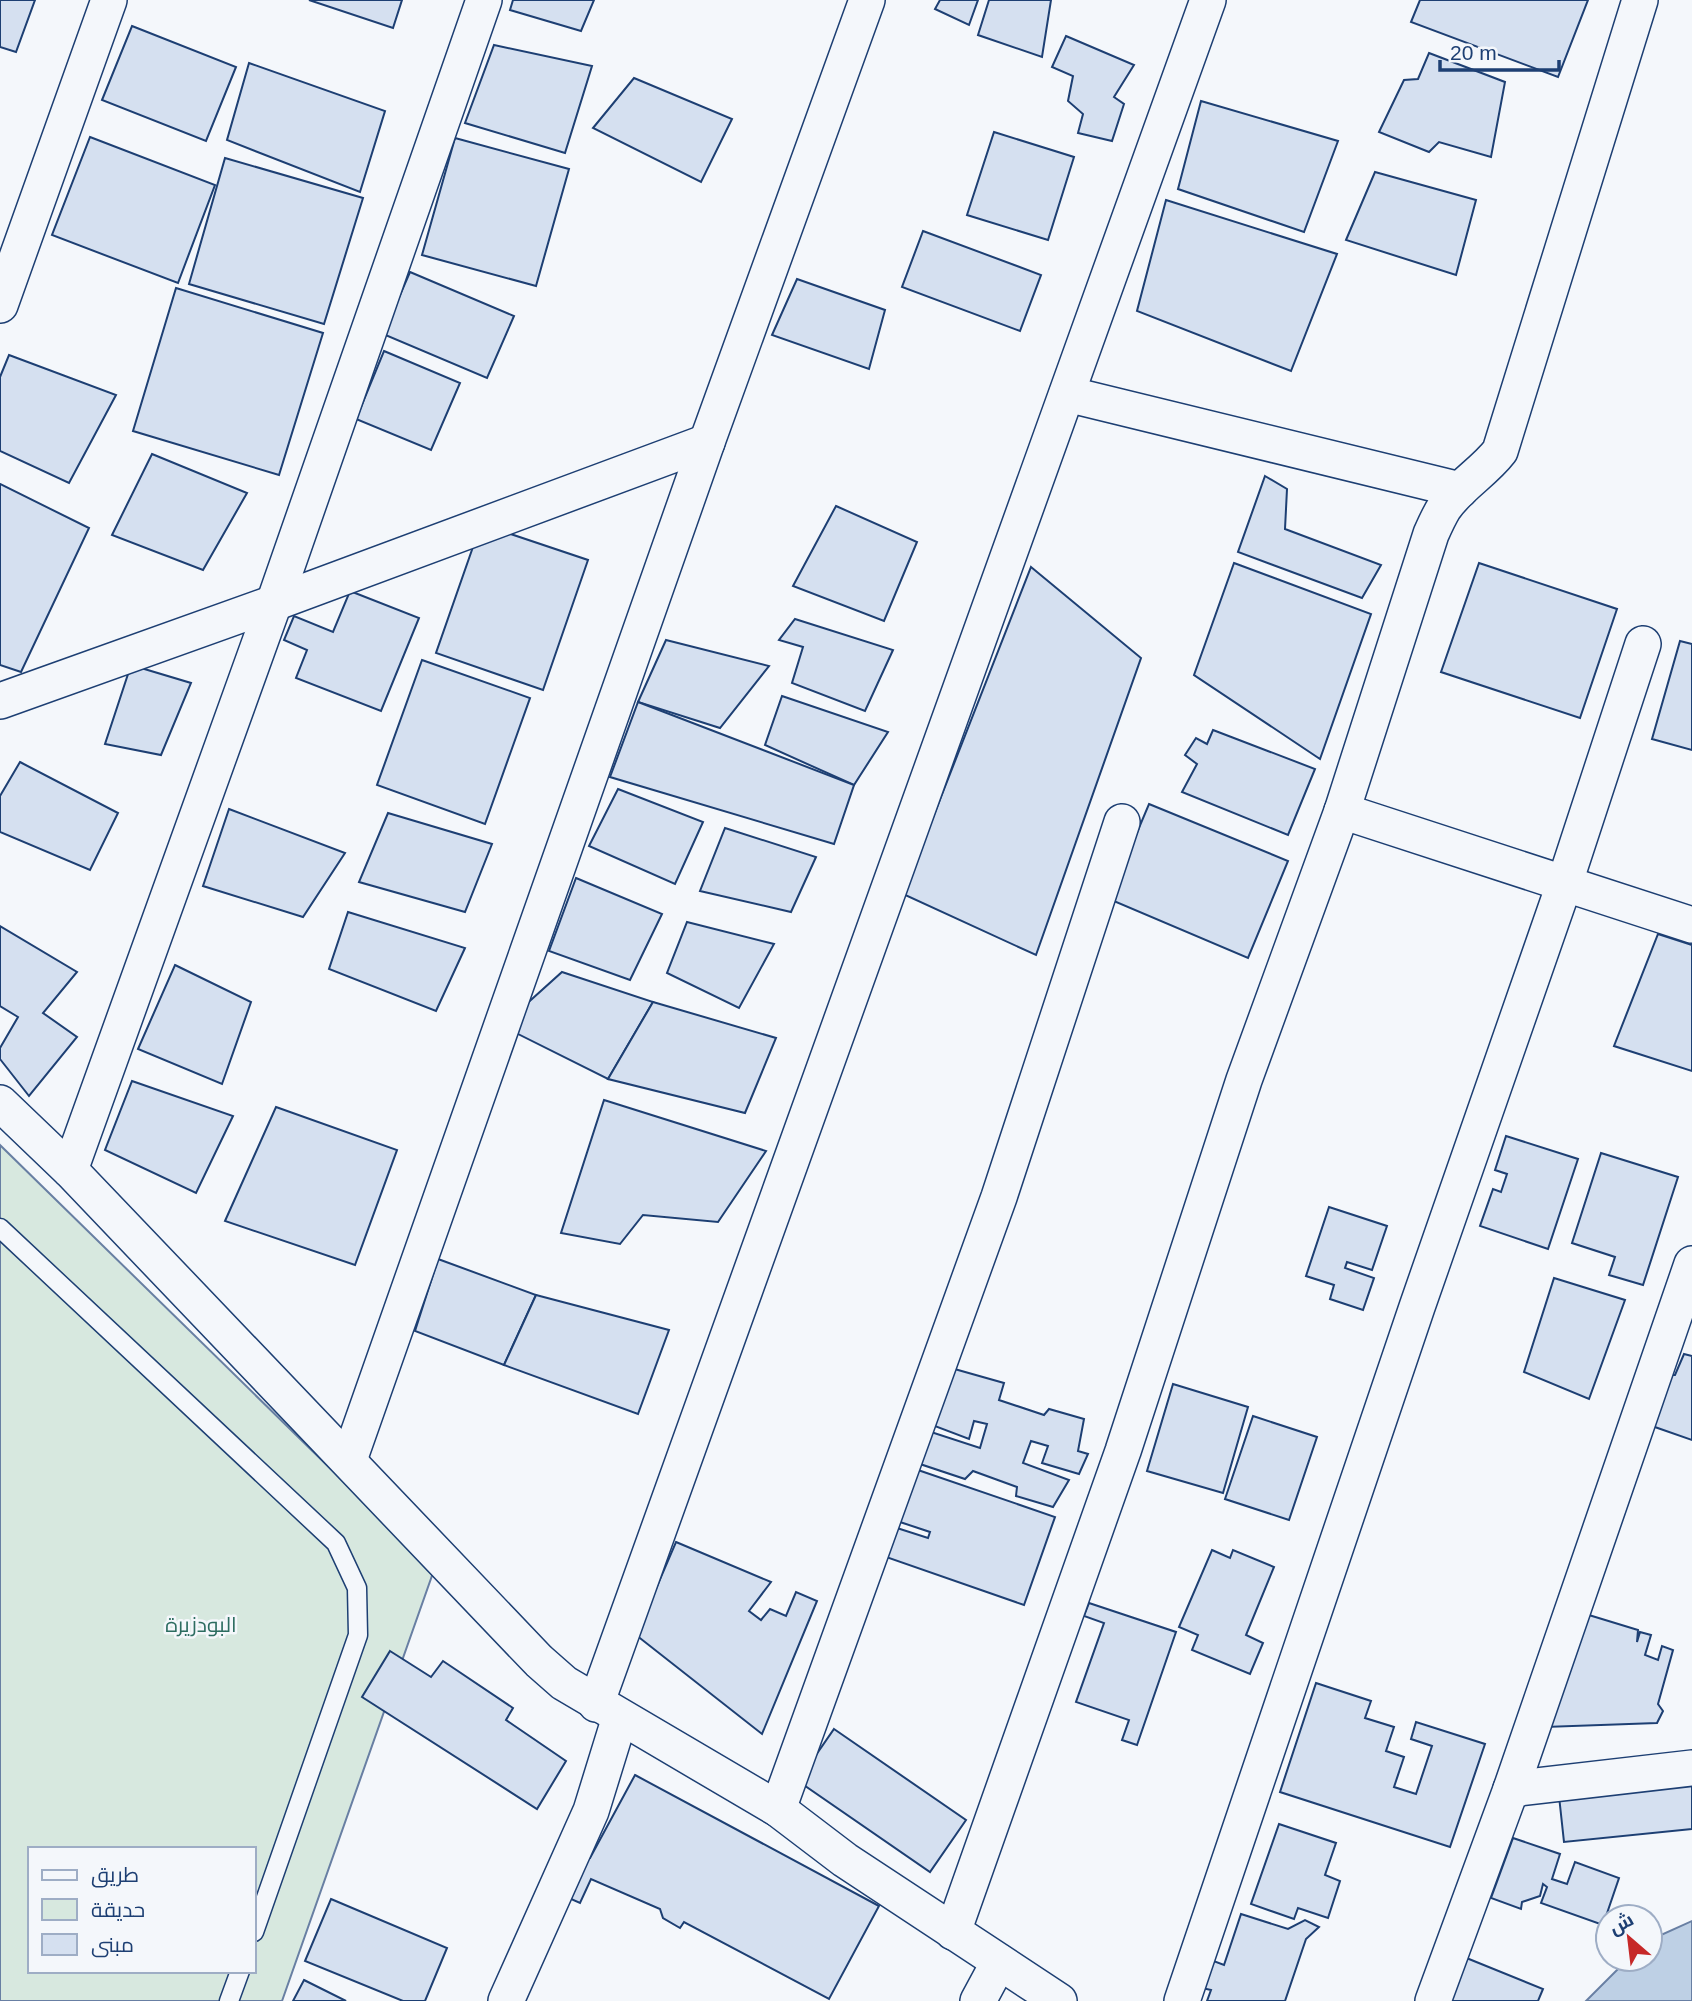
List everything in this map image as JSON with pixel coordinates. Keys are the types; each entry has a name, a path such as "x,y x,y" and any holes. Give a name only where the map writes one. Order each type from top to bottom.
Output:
{"street":[{"path":"0,305 109,0"},
{"path":"70,1170 274,603 484,0"},
{"path":"349,1460 707,442 867,0"},
{"path":"506,2001 591,1811 608,1710 1208,0"},
{"path":"953,1932 1123,1451 1244,1080 1342,811 1431,534 1445,507 1500,451 1640,0"},
{"path":"1068,394 1460,490"},
{"path":"0,701 274,603 707,442"},
{"path":"1182,2001 1417,1307 1564,885 1643,644"},
{"path":"1342,811 1692,925"},
{"path":"778,1809 999,1197 1122,822"},
{"path":"0,1103 70,1170 539,1661 564,1683 778,1809 845,1860 1059,2001"},
{"path":"1433,2001 1511,1789 1692,1264"},
{"path":"1511,1789 1692,1768"},
{"path":"978,2001 999,1962"}],"lane":[{"path":"0,1228 336,1543 357,1588 358,1635 256,1926"},
{"path":"229,2001 239,1973"}],"green space":[{"name":"البودزيرة","path":"0,1145 434,1570 282,2001 0,2001"}],"water":[{"path":"1692,1921 1692,2001 1586,2001 1614,1973 1664,1973 1664,1934"}],"building":[{"path":"0,0 35,0 16,52 0,47"},
{"path":"309,0 402,0 393,28"},
{"path":"513,0 594,0 581,31 510,10"},
{"path":"940,0 978,0 969,25 935,9"},
{"path":"989,0 1051,0 1042,57 978,35"},
{"path":"1420,0 1588,0 1558,77 1411,22"},
{"path":"132,26 236,67 206,141 102,100"},
{"path":"1066,36 1134,65 1114,97 1124,104 1112,141 1078,133 1083,114 1068,101 1073,76 1052,67"},
{"path":"494,45 592,66 565,153 465,123"},
{"path":"1429,53 1505,82 1491,157 1439,142 1429,152 1379,132 1404,80 1418,79"},
{"path":"249,63 385,111 360,192 227,140"},
{"path":"634,78 732,119 701,182 593,128"},
{"path":"1201,101 1338,141 1304,232 1178,189"},
{"path":"994,132 1074,157 1048,240 967,215"},
{"path":"90,137 215,185 178,283 52,235"},
{"path":"455,138 569,169 536,286 422,255"},
{"path":"225,158 363,198 324,324 189,284"},
{"path":"1375,172 1476,200 1456,275 1346,240"},
{"path":"1166,200 1337,254 1291,371 1137,311"},
{"path":"923,231 1041,275 1020,331 902,287"},
{"path":"410,272 514,316 487,378 383,334"},
{"path":"797,279 885,310 869,369 772,335"},
{"path":"176,288 323,333 279,475 133,431"},
{"path":"384,351 460,383 431,450 356,419"},
{"path":"9,355 116,395 69,483 0,451 0,377"},
{"path":"152,454 247,493 203,570 112,535"},
{"path":"1265,476 1287,489 1285,529 1381,565 1362,598 1238,552"},
{"path":"0,484 89,528 21,672 0,665"},
{"path":"836,506 917,542 884,621 793,586"},
{"path":"481,524 588,560 543,690 436,653"},
{"path":"1234,563 1371,614 1320,759 1194,675"},
{"path":"1479,563 1617,609 1580,718 1441,672"},
{"path":"1031,567 1141,658 1036,955 903,894"},
{"path":"350,591 419,618 381,711 296,678 307,650 284,640 294,616 333,632"},
{"path":"795,619 893,650 865,711 792,683 803,647 779,640"},
{"path":"666,640 769,666 720,728 638,702"},
{"path":"1680,641 1692,644 1692,750 1652,739"},
{"path":"422,660 530,698 485,824 377,785"},
{"path":"131,665 191,683 161,755 105,744"},
{"path":"782,696 888,732 854,785 765,745"},
{"path":"638,702 854,785 834,844 610,777"},
{"path":"1213,730 1315,769 1288,835 1182,792 1197,764 1185,755 1196,738 1207,744"},
{"path":"20,762 118,813 90,870 0,832 0,796"},
{"path":"618,789 703,822 675,884 589,846"},
{"path":"1149,804 1288,861 1248,958 1109,899"},
{"path":"229,809 345,853 303,917 203,886"},
{"path":"388,813 492,844 465,912 359,882"},
{"path":"725,828 816,857 791,912 700,891"},
{"path":"576,878 662,914 630,980 549,951"},
{"path":"348,912 465,948 436,1011 329,969"},
{"path":"687,922 774,944 739,1008 667,973"},
{"path":"0,926 77,972 43,1013 77,1037 29,1096 0,1059 0,1048 18,1017 0,1006"},
{"path":"1658,934 1692,945 1692,1071 1614,1046"},
{"path":"175,965 251,1002 222,1084 138,1049"},
{"path":"562,972 653,1002 608,1079 502,1026"},
{"path":"653,1002 776,1038 745,1113 608,1079"},
{"path":"132,1081 233,1116 196,1193 105,1150"},
{"path":"604,1100 766,1151 718,1222 643,1215 620,1244 561,1233"},
{"path":"276,1107 397,1150 355,1265 225,1221"},
{"path":"1506,1136 1578,1159 1548,1249 1480,1226 1493,1189 1501,1192 1507,1174 1495,1170"},
{"path":"1601,1153 1678,1177 1643,1285 1609,1275 1615,1257 1572,1243"},
{"path":"1329,1207 1387,1226 1372,1270 1347,1262 1345,1268 1374,1278 1363,1310 1330,1299 1334,1285 1306,1276"},
{"path":"438,1259 536,1295 504,1365 415,1331"},
{"path":"1554,1278 1625,1300 1589,1399 1524,1372"},
{"path":"536,1295 669,1330 638,1414 504,1365"},
{"path":"1684,1354 1692,1356 1692,1440 1652,1426 1667,1375 1675,1375"},
{"path":"951,1368 1004,1383 999,1400 1044,1415 1049,1409 1084,1419 1078,1451 1088,1454 1079,1474 1042,1463 1048,1446 1031,1441 1023,1463 1069,1480 1053,1507 1016,1496 1017,1487 973,1471 965,1479 917,1463 928,1431 980,1448 987,1424 974,1421 969,1439 932,1425"},
{"path":"1173,1384 1248,1407 1223,1493 1147,1471"},
{"path":"1253,1416 1317,1437 1289,1520 1225,1499"},
{"path":"915,1469 1055,1517 1024,1605 886,1557 897,1528 928,1538 930,1532 897,1521"},
{"path":"676,1542 771,1582 749,1611 761,1620 770,1609 786,1616 796,1592 817,1601 762,1734 636,1635"},
{"path":"1212,1550 1230,1558 1233,1550 1274,1567 1246,1635 1263,1643 1250,1674 1192,1650 1198,1635 1179,1627"},
{"path":"1089,1603 1176,1632 1137,1745 1122,1740 1129,1720 1076,1702 1104,1623 1084,1616"},
{"path":"1579,1612 1638,1630 1637,1642 1640,1632 1651,1635 1645,1655 1658,1660 1662,1646 1673,1650 1658,1704 1663,1711 1657,1723 1545,1727"},
{"path":"390,1651 431,1677 443,1661 513,1708 506,1720 566,1761 537,1809 362,1697"},
{"path":"1316,1683 1371,1701 1365,1718 1394,1727 1386,1751 1404,1757 1394,1787 1416,1794 1432,1746 1411,1739 1416,1722 1485,1744 1450,1847 1280,1792"},
{"path":"834,1729 966,1820 930,1872 798,1781"},
{"path":"635,1775 879,1906 829,1999 684,1922 680,1928 663,1918 660,1909 591,1879 580,1903 562,1895 578,1859 590,1858"},
{"path":"1692,1782 1692,1829 1564,1842 1559,1796"},
{"path":"1279,1824 1336,1843 1325,1875 1340,1881 1328,1918 1298,1908 1294,1919 1251,1904"},
{"path":"1513,1838 1560,1854 1552,1879 1567,1884 1575,1862 1619,1878 1610,1903 1594,1903 1594,1922 1541,1903 1547,1887 1543,1884 1540,1896 1522,1902 1521,1909 1491,1898"},
{"path":"331,1899 447,1948 425,2001 403,2001 305,1961"},
{"path":"1241,1914 1288,1929 1305,1920 1319,1927 1306,1939 1285,2001 1207,2001 1211,1990 1202,1988 1211,1960 1224,1965"},
{"path":"1464,1957 1543,1989 1538,2001 1447,2001"},
{"path":"304,1980 346,2001 293,2001"}]}
